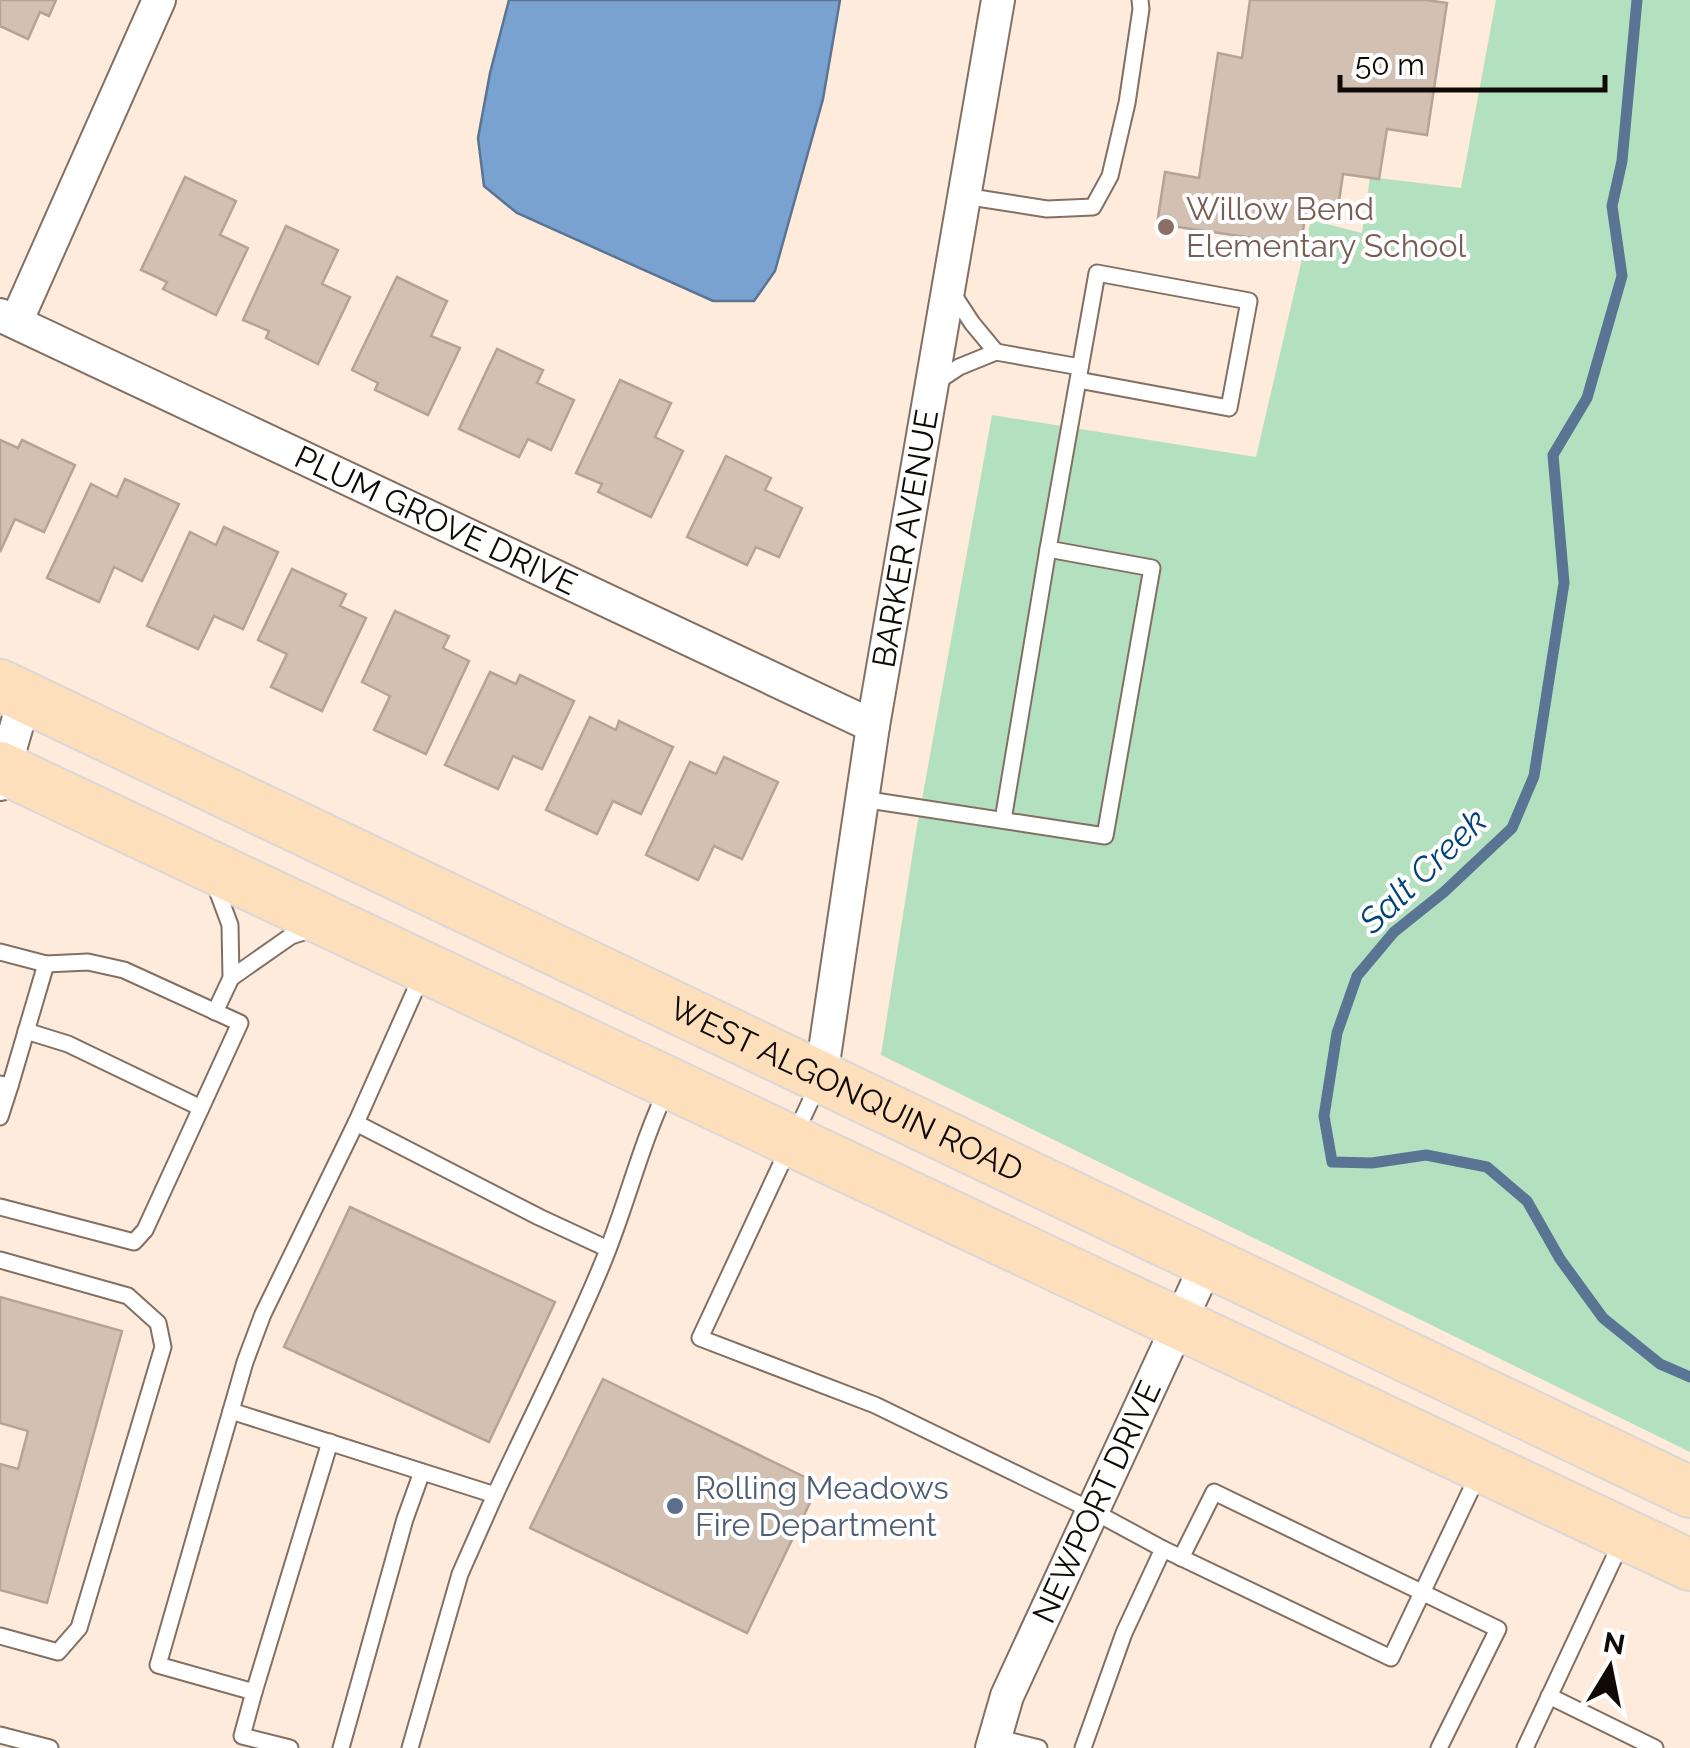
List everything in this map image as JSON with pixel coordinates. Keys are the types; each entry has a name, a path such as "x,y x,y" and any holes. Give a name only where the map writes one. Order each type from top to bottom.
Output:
{"main road":[{"name":"WEST ALGONQUIN ROAD","path":"13,692 1690,1492"},
{"path":"2,773 208,865 1690,1565"}],"street":[{"path":"8,319 160,0"},
{"name":"BARKER AVENUE","path":"821,1077 861,799 998,0"},
{"name":"PLUM GROVE DRIVE","path":"8,319 873,726"},
{"path":"2,773 13,692"},
{"name":"NEWPORT DRIVE","path":"994,1743 1008,1696 1208,1261"}],"lane":[{"path":"964,196 1046,209 1093,207 1110,176 1127,103 1140,0"},
{"path":"948,288 996,352 1079,374 1229,408 1249,301 1097,273 1079,374 1048,548 1003,820"},
{"path":"932,386 959,368 996,352"},
{"path":"861,799 1106,836 1152,568 1048,548"},
{"path":"208,865 230,925 231,978 215,1012"},
{"path":"231,978 291,936 330,923"},
{"path":"0,952 46,964 88,962 124,970 240,1023 144,1230 134,1242 0,1207"},
{"path":"0,1117 5,1085 46,964"},
{"path":"254,1692 158,1665 244,1362 425,968"},
{"path":"26,1032 68,1044 201,1108"},
{"path":"821,1077 700,1338 874,1405 1092,1510 1180,1558 1392,1658 1482,1465"},
{"path":"410,1748 460,1574 608,1249 650,1125 670,1083"},
{"path":"356,1123 608,1249"},
{"path":"0,1260 128,1296 158,1323 163,1347 79,1628 58,1652 0,1636"},
{"path":"231,1410 495,1496"},
{"path":"290,1748 240,1742 330,1442"},
{"path":"341,1748 405,1518 422,1472"},
{"path":"1180,1558 1214,1492 1498,1629 1439,1748"},
{"path":"1525,1748 1625,1533"},
{"path":"1083,1748 1124,1633 1163,1549"},
{"path":"1549,1696 1655,1748"},
{"path":"0,1734 50,1748"},
{"path":"994,1743 1039,1748"}],"green space":[{"path":"1496,0 1690,0 1690,1452 881,1055 916,832 992,415 1256,457 1311,220 1362,233 1370,177 1461,188"}],"water":[{"path":"509,0 840,0 823,99 775,271 754,301 713,301 517,213 484,186 478,138"}],"building":[{"path":"0,0 56,0 49,16 40,12 28,39 0,26"},
{"path":"1250,0 1447,3 1427,135 1387,129 1379,179 1343,174 1338,208 1307,203 1301,245 1157,224 1165,172 1199,178 1218,53 1242,58"},
{"path":"185,177 236,201 220,235 248,248 216,315 163,289 167,282 141,270"},
{"path":"286,226 338,250 322,284 350,297 318,364 266,338 269,331 243,320"},
{"path":"397,277 447,301 431,336 460,348 428,415 375,390 378,383 352,370"},
{"path":"497,349 543,370 537,383 574,400 551,450 528,439 519,457 459,429"},
{"path":"620,380 671,403 655,437 683,451 651,517 598,492 602,484 576,473"},
{"path":"0,440 18,448 22,440 75,465 44,532 15,519 0,552"},
{"path":"726,456 771,478 765,490 802,508 779,557 756,547 747,565 687,537"},
{"path":"125,479 179,504 142,581 114,567 99,602 47,578 91,484 117,497"},
{"path":"224,527 278,552 243,629 214,616 198,649 147,626 190,532 216,545"},
{"path":"292,569 346,594 340,606 366,618 322,711 271,687 287,654 258,640"},
{"path":"395,611 449,636 443,648 469,661 426,754 374,730 390,696 362,682"},
{"path":"490,672 516,684 520,675 574,701 542,769 513,756 498,789 445,765"},
{"path":"590,717 616,730 619,721 673,747 641,814 613,801 597,834 546,810"},
{"path":"724,757 778,782 742,859 714,846 698,880 646,855 690,762 716,774"},
{"path":"350,1207 555,1302 489,1442 284,1347"},
{"path":"0,1297 122,1331 47,1603 0,1590 0,1464 18,1469 28,1431 0,1423"},
{"name":"Rolling Meadows Fire Department","path":"603,1379 819,1484 747,1633 530,1528"}],"waterway":[{"name":"Salt Creek","path":"1637,0 1622,161 1612,206 1622,276 1587,398 1553,455 1564,583 1534,776 1512,828 1444,892 1394,932 1357,976 1337,1033 1324,1116 1332,1162 1372,1163 1426,1155 1487,1167 1527,1201 1560,1259 1603,1318 1660,1364 1690,1377"}],"place":[{"name":"Willow Bend Elementary School","path":"1166,227"},
{"name":"Rolling Meadows Fire Department","path":"675,1506"}]}
